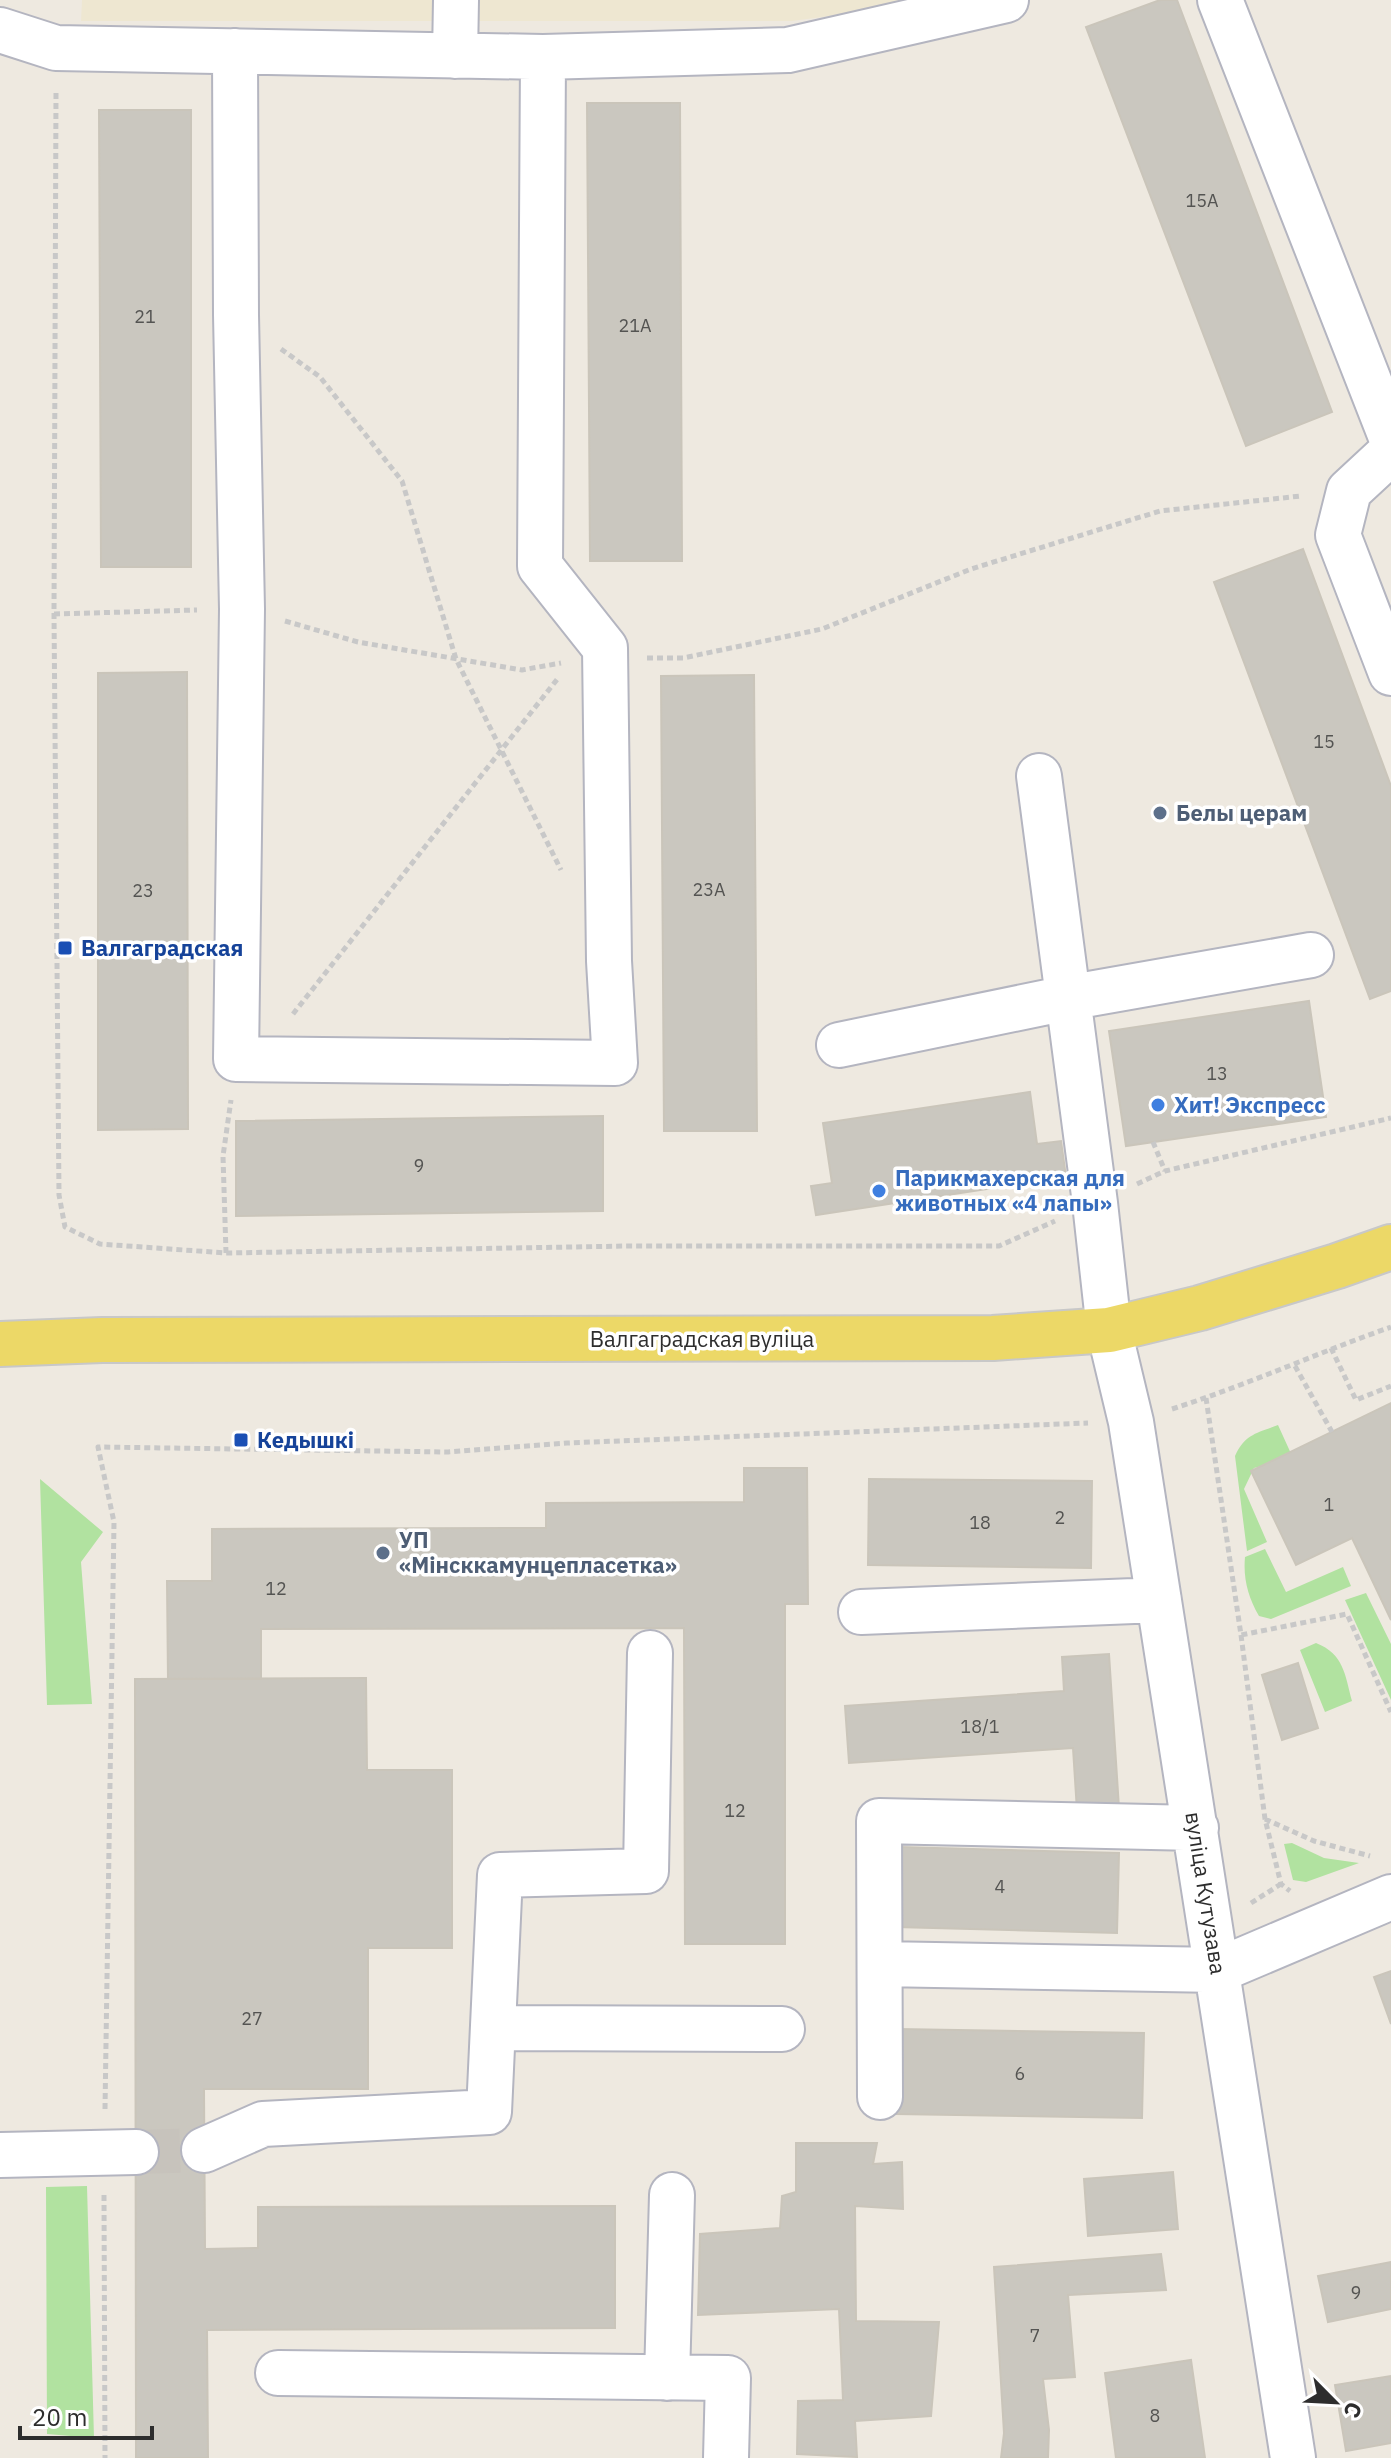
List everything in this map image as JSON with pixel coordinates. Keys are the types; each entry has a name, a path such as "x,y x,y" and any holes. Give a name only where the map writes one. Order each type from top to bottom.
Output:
{"main road":[{"name":"Валгаградская вуліца","path":"0,1344 132,1339 993,1338 1109,1330 1200,1308 1391,1247"}],"street":[{"path":"455,56 456,0"},
{"path":"0,30 56,48 543,57 788,50 1006,0"},
{"path":"1220,0 1391,437"},
{"path":"235,51 247,1059 615,1063 609,961 605,648 540,566 543,57"},
{"path":"1391,452 1349,491 1338,535 1391,673"},
{"name":"вуліца Кутузава","path":"1039,776 1109,1330 1131,1422 1293,2458"},
{"path":"839,1045 1067,998 1311,955"},
{"path":"861,1612 1159,1600"},
{"path":"204,2150 263,2124 489,2112 500,1875 646,1871 650,1653"},
{"path":"880,2097 879,1821 1196,1828"},
{"path":"880,1964 1219,1970 1387,1878"},
{"path":"494,2028 782,2029"},
{"path":"0,2155 120,2152"},
{"path":"667,2378 672,2195"},
{"path":"278,2373 728,2378 726,2458"}],"path":[{"path":"56,48 54,614 59,1195 65,1227 100,1244 226,1253 628,1246 999,1246 1165,1171 1391,1118"},
{"path":"236,315 320,377 402,481 456,659 564,876 609,875"},
{"path":"605,659 683,658 822,629 971,569 1160,511 1349,491"},
{"path":"54,614 242,609 358,642 522,670 572,660 247,1059 223,1156 226,1253"},
{"path":"1153,1142 1165,1171"},
{"path":"105,2458 120,2152 114,1522 98,1447 448,1452 567,1443 1131,1422 1295,1366 1331,1348 1391,1327"},
{"path":"1331,1348 1356,1400 1391,1386"},
{"path":"1295,1366 1332,1432"},
{"path":"1206,1398 1265,1819 1281,1884 1296,1896"},
{"path":"1241,1635 1347,1614 1391,1712"},
{"path":"1265,1819 1387,1878"}],"shaded area":[{"path":"82,0 903,0 852,13 792,21 81,21"}],"green space":[{"path":"1278,1425 1293,1458 1254,1468 1244,1489 1267,1542 1247,1551 1235,1456 1247,1439"},
{"path":"40,1479 103,1532 81,1562 92,1704 47,1705"},
{"path":"1265,1549 1286,1592 1343,1567 1351,1586 1271,1619 1259,1616 1247,1587 1245,1557"},
{"path":"1366,1593 1391,1644 1391,1700 1345,1600"},
{"path":"1316,1643 1338,1659 1352,1701 1325,1712 1300,1650"},
{"path":"1292,1843 1324,1858 1359,1863 1306,1882 1293,1880 1284,1844"},
{"path":"87,2186 94,2438 47,2434 46,2187"}],"building":[{"path":"1160,0 1177,0 1332,412 1246,446 1086,27"},
{"path":"587,103 680,103 682,561 590,561"},
{"path":"99,110 191,110 191,567 101,567"},
{"path":"1303,549 1391,786 1391,991 1370,999 1214,582"},
{"path":"187,672 188,1129 98,1130 98,673"},
{"path":"754,675 757,1131 664,1131 661,676"},
{"path":"1309,1001 1326,1117 1126,1146 1109,1031"},
{"path":"1030,1092 1037,1144 1061,1141 1066,1177 816,1215 811,1186 832,1183 823,1123"},
{"path":"603,1116 603,1211 236,1216 236,1121"},
{"path":"1391,1403 1391,1620 1352,1538 1296,1565 1251,1471"},
{"path":"744,1468 807,1468 808,1604 785,1604 785,1944 685,1944 684,1628 261,1629 261,1679 168,1679 167,1581 212,1581 212,1529 546,1528 546,1503 744,1502"},
{"path":"869,1479 1092,1481 1091,1568 868,1565"},
{"path":"1109,1654 1119,1808 1077,1811 1073,1748 849,1763 845,1706 1064,1691 1062,1657"},
{"path":"1298,1663 1318,1728 1282,1740 1262,1675"},
{"path":"366,1678 367,1770 452,1770 452,1948 368,1948 368,2089 204,2089 205,2249 258,2248 258,2207 615,2206 615,2328 207,2330 208,2458 136,2458 135,1679"},
{"path":"899,1847 1119,1853 1117,1933 896,1927"},
{"path":"1391,1971 1391,2024 1374,1977"},
{"path":"898,2029 1144,2033 1142,2118 896,2114"},
{"path":"796,2143 877,2143 873,2164 902,2162 903,2209 855,2206 856,2321 939,2322 931,2416 855,2421 857,2457 797,2454 798,2401 843,2400 839,2309 698,2315 700,2234 780,2228 782,2196 796,2192"},
{"path":"1173,2172 1178,2229 1088,2236 1084,2179"},
{"path":"1161,2254 1166,2290 1068,2295 1075,2377 1043,2379 1049,2430 1048,2458 1001,2458 1004,2433 994,2267"},
{"path":"1391,2262 1391,2309 1328,2322 1318,2276"},
{"path":"1191,2360 1205,2458 1116,2458 1105,2373"},
{"path":"1391,2376 1391,2443 1346,2451 1335,2385"}],"tunnel":[{"path":"136,2152 204,2150"}],"place":[{"name":"Белы церам","path":"1160,813"},
{"name":"Валгаградская","path":"65,948"},
{"name":"Хит! Экспресс","path":"1158,1105"},
{"name":"Парикмахерская для животных «4 лапы»","path":"879,1191"},
{"name":"Кедышкі","path":"241,1440"},
{"name":"УП «Мінсккамунцепласетка»","path":"383,1553"}]}
